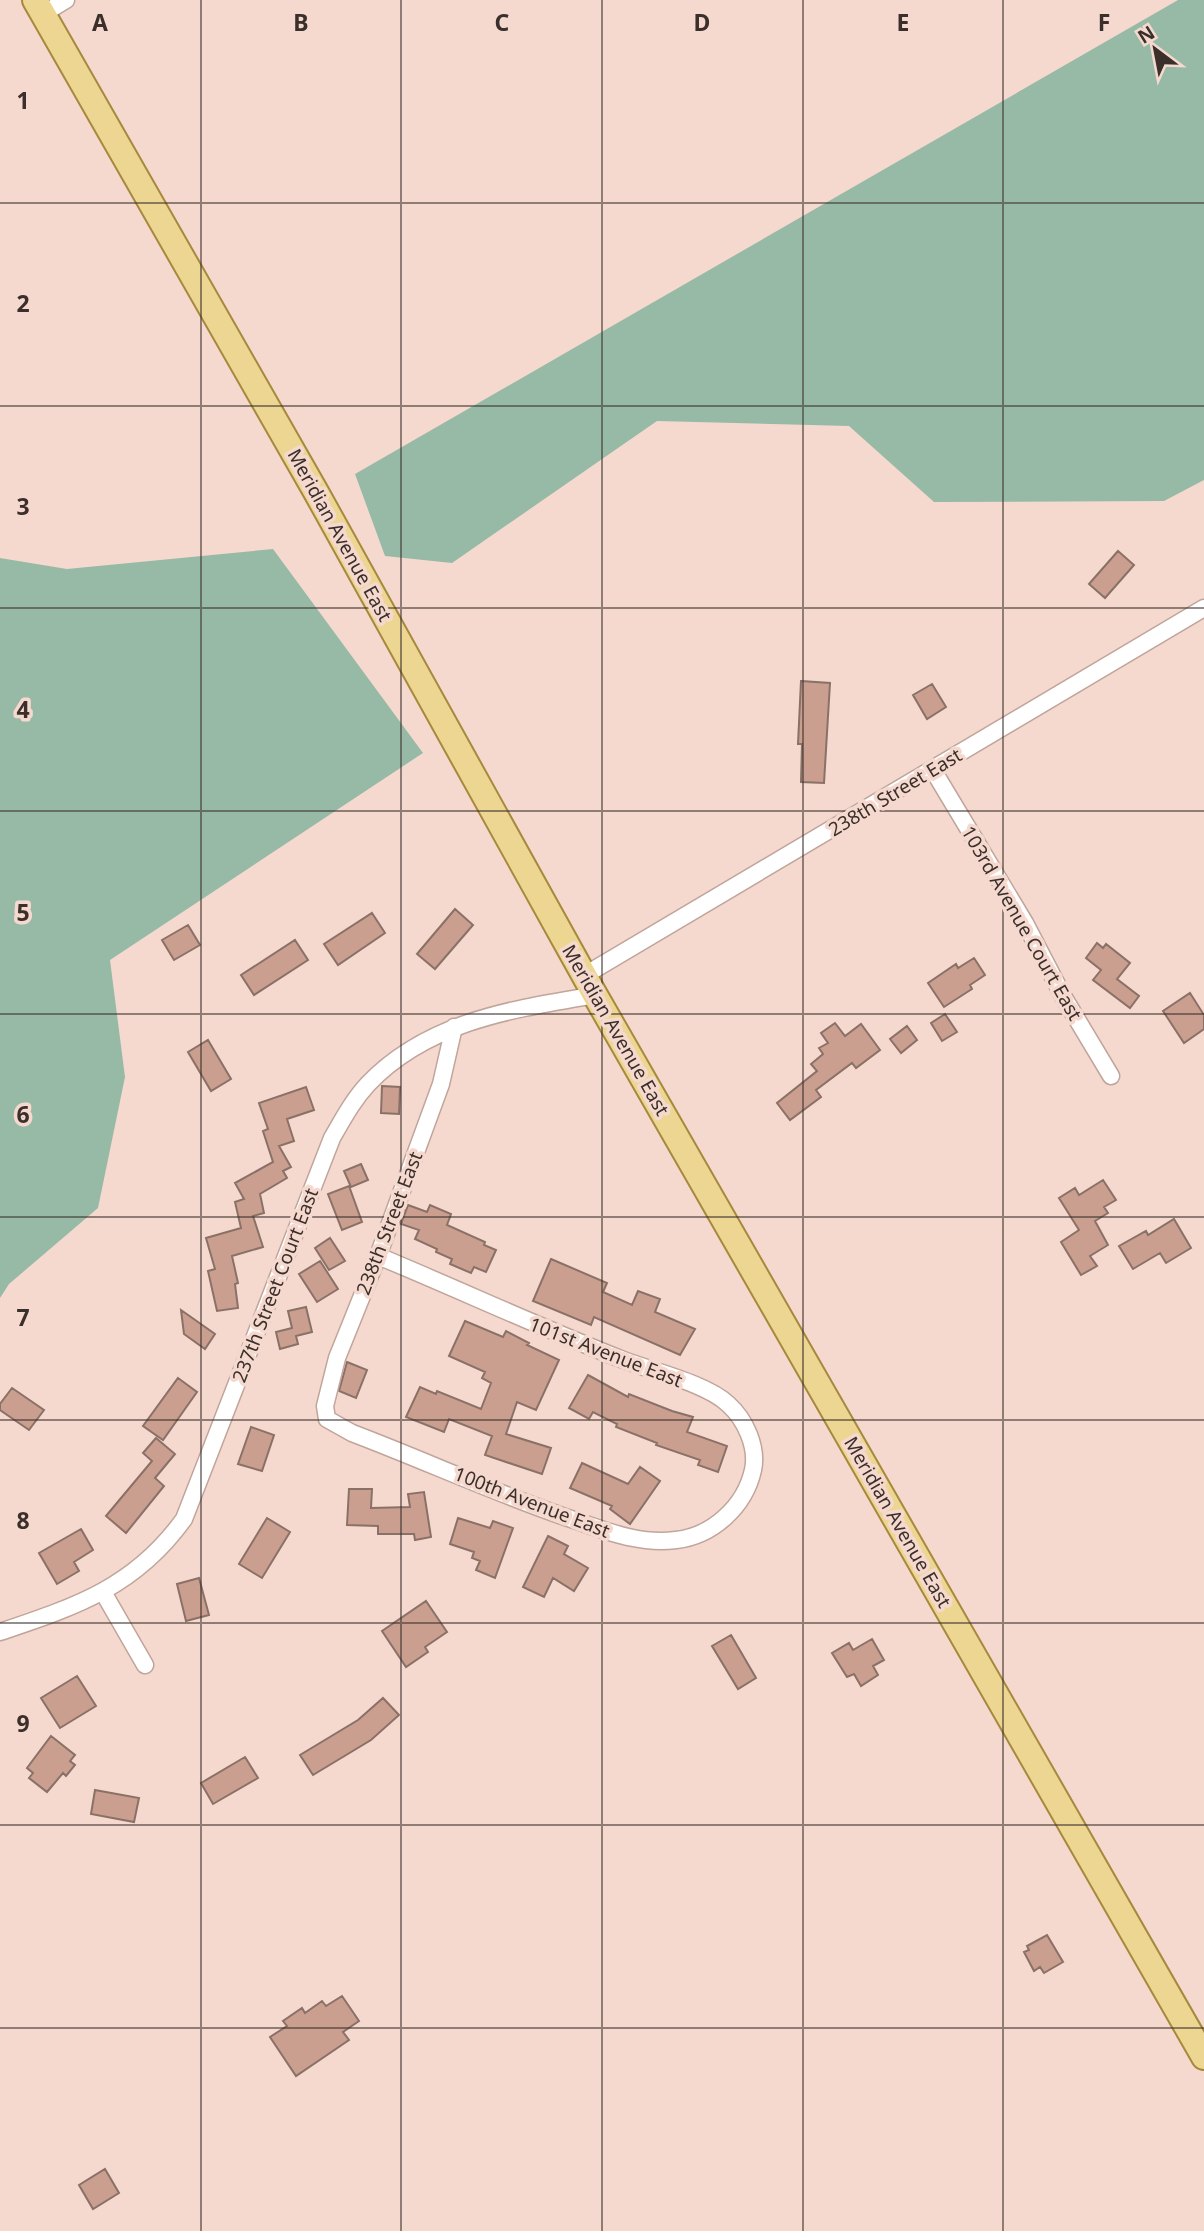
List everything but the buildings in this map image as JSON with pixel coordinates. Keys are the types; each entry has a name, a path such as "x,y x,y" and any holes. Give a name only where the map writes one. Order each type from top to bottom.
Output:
{"main road":[{"name":"Meridian Avenue East","path":"39,7 316,492 590,985 1204,2057"}],"street":[{"path":"39,7 66,0"},
{"name":"238th Street East","path":"590,985 933,770 1204,608"},
{"name":"103rd Avenue Court East","path":"933,770 1025,923 1063,996 1111,1076"},
{"name":"237th Street Court East","path":"0,1632 67,1609 103,1592 130,1575 155,1553 184,1519 332,1138 348,1110 367,1086 389,1064 415,1046 454,1027 536,1005 590,985"},
{"name":"238th Street East","path":"327,1419 325,1406 337,1358 378,1256 441,1084 454,1027"},
{"name":"101st Avenue East","path":"378,1256 534,1325 705,1389 727,1403 741,1421 753,1444 755,1457 750,1482 736,1506"},
{"name":"100th Avenue East","path":"327,1419 352,1433 538,1508 630,1539 676,1540 695,1536 713,1527 736,1506"},
{"path":"103,1592 145,1665"}],"green space":[{"path":"1178,0 1204,0 1204,480 1164,501 934,502 849,426 657,421 452,563 385,556 355,474"},
{"path":"273,549 423,753 110,960 125,1077 98,1208 9,1284 0,1298 0,558 67,569"}]}
